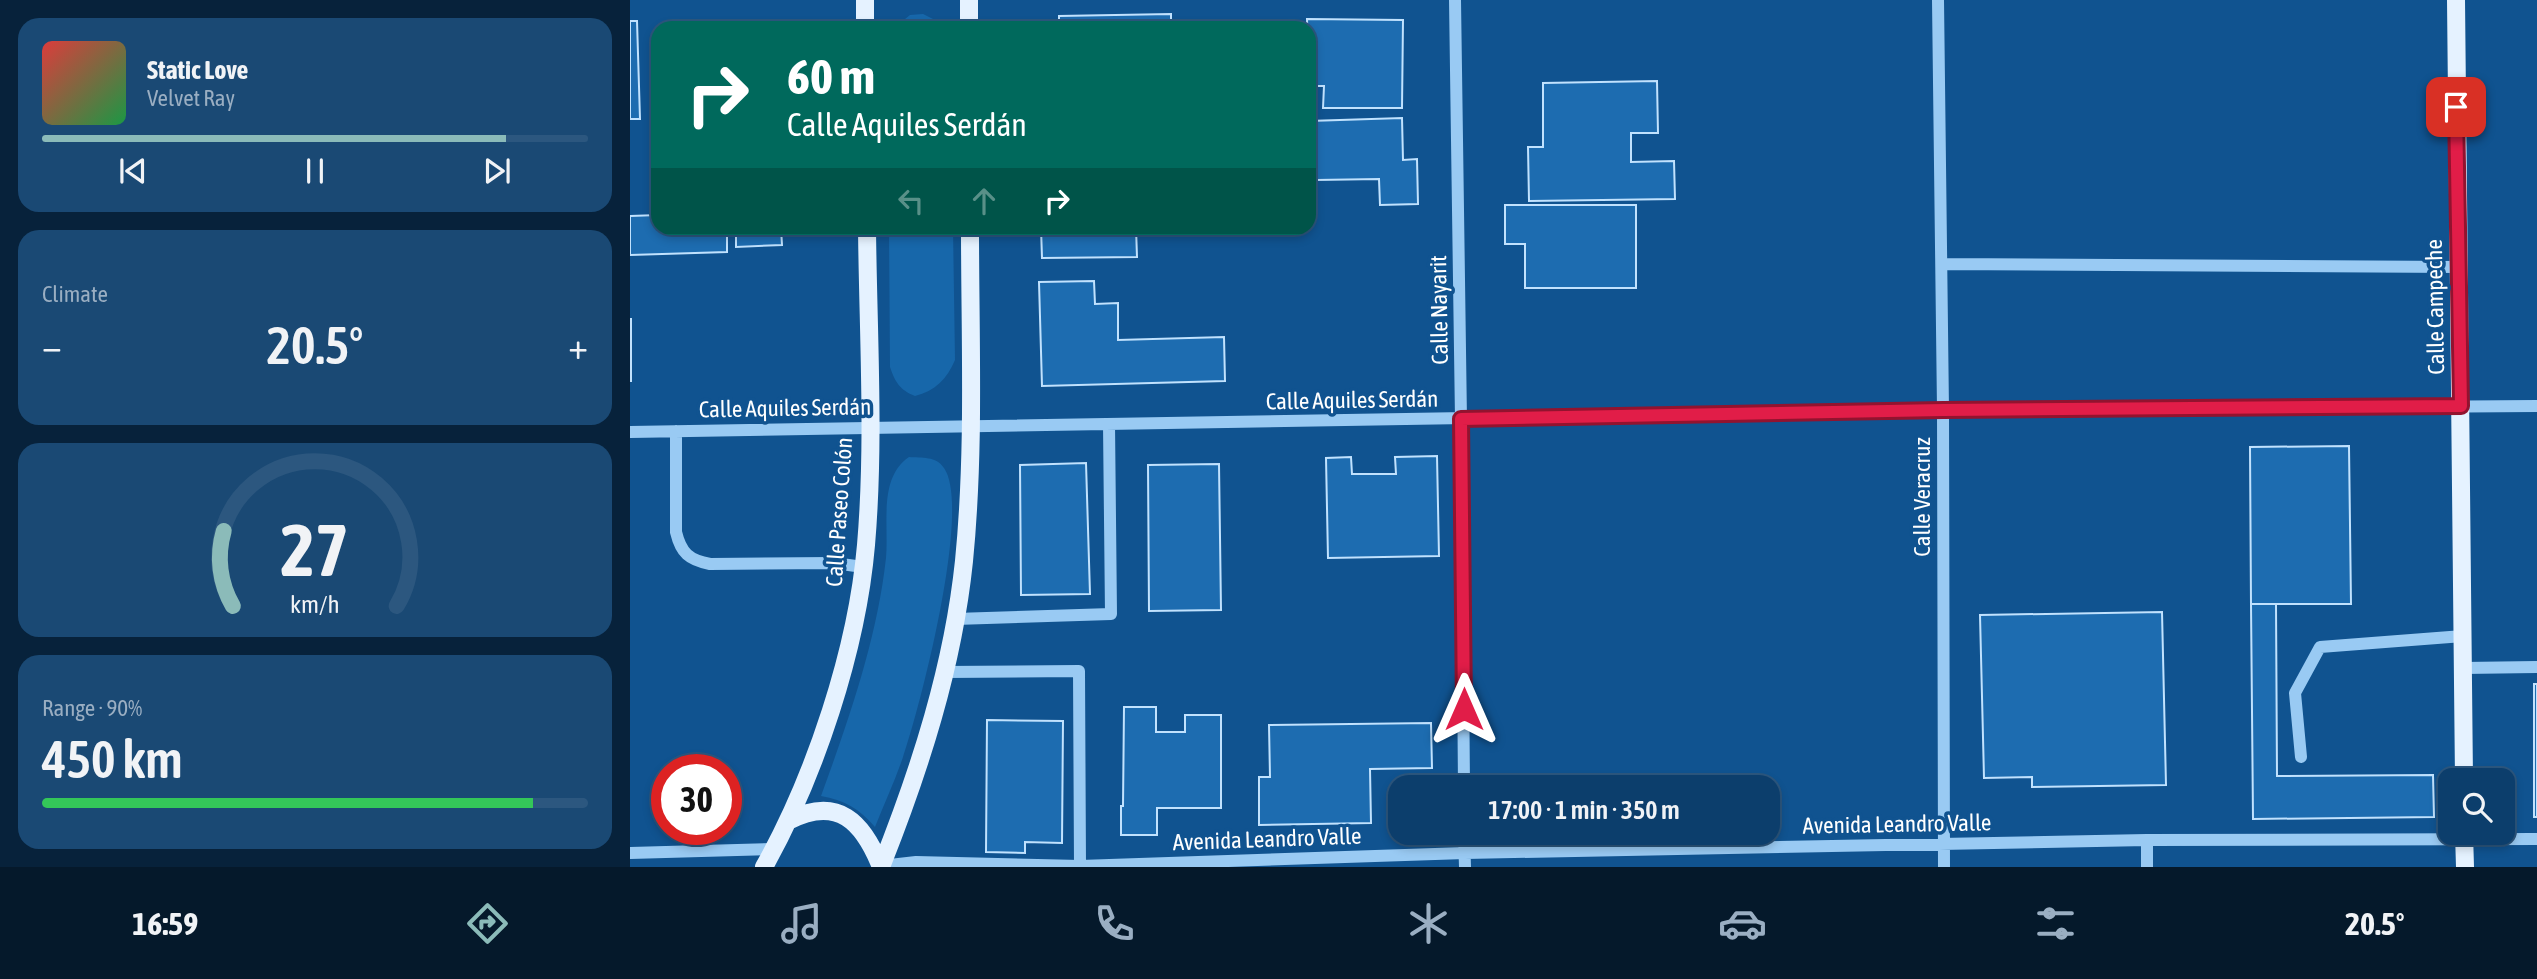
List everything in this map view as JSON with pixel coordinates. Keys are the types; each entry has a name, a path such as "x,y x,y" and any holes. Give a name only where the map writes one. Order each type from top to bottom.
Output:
{"main road":[{"path":"865,0 865,21"},
{"path":"969,0 969,21"},
{"name":"Calle Campeche","path":"2456,0 2464,768"},
{"name":"Calle Paseo Colón","path":"764,867 776,858 819,742 845,659 863,567 869,427 867,235"},
{"path":"881,867 926,742 944,672 964,563 972,428 970,235"},
{"path":"788,821 801,814 813,812 841,814 859,825 867,835 881,867"},
{"path":"2464,845 2465,867"}],"street":[{"name":"Calle Nayarit","path":"1455,0 1464,775"},
{"name":"Calle Veracruz","path":"1938,0 1942,264 1944,867"},
{"path":"1942,264 2458,267"},
{"name":"Calle Aquiles Serdán","path":"630,432 1943,410 2537,405"},
{"path":"955,619 1111,614 1109,424"},
{"path":"676,432 676,532 679,546 686,556 710,564 834,562 863,567"},
{"path":"2301,757 2295,693 2320,647 2463,636"},
{"path":"2463,668 2537,667"},
{"path":"944,672 1079,671 1080,866"},
{"name":"Avenida Leandro Valle","path":"881,867 916,862 1080,866 1465,853 2438,836"},
{"name":"Avenida Leandro Valle","path":"2515,838 2537,839"},
{"path":"2147,840 2147,867"},
{"path":"1465,845 1465,867"},
{"path":"630,853 776,858"}],"shaded area":[{"path":"923,14 937,21 903,21 910,15"},
{"path":"889,235 953,235 955,360 940,383 915,396 899,385 890,367"},
{"path":"909,457 933,460 944,468 951,490 952,523 940,609 921,697 903,757 875,827 851,806 821,796 851,708 876,619 886,558 889,489 899,466"}],"building":[{"path":"1171,14 1171,21 1059,21 1059,16"},
{"path":"1403,20 1402,108 1323,108 1324,86 1316,86 1316,21 1307,21"},
{"path":"630,21 637,21 640,119 630,119"},
{"path":"1657,81 1658,133 1631,133 1631,162 1674,161 1675,199 1529,201 1528,147 1543,147 1543,83"},
{"path":"1402,118 1403,160 1417,159 1418,204 1380,205 1379,179 1316,180 1316,121"},
{"path":"1505,205 1636,205 1636,288 1525,288 1525,244 1505,244"},
{"path":"651,215 651,235 727,235 727,252 630,255 630,216"},
{"path":"736,235 781,235 782,245 736,247"},
{"path":"1041,235 1136,235 1137,257 1042,258"},
{"path":"1094,281 1095,304 1118,303 1118,340 1224,337 1225,381 1042,386 1039,282"},
{"path":"631,319 631,381 630,381"},
{"path":"2349,446 2351,604 2251,604 2250,447"},
{"path":"1437,456 1439,556 1328,558 1326,458 1351,457 1352,474 1396,474 1395,457"},
{"path":"1086,463 1090,594 1021,595 1020,465"},
{"path":"1219,464 1221,610 1149,611 1148,465"},
{"path":"2251,604 2276,604 2277,776 2433,775 2434,817 2253,819"},
{"path":"2162,612 2166,785 2032,787 2032,777 1984,778 1980,615"},
{"path":"2534,684 2537,684 2537,817 2534,817"},
{"path":"1124,707 1156,707 1156,732 1185,732 1185,715 1221,715 1221,808 1157,808 1157,835 1121,835"},
{"path":"987,720 1063,721 1062,843 1025,842 1025,853 986,852"},
{"path":"1431,723 1432,768 1370,769 1371,823 1259,825 1259,777 1270,777 1269,725"}],"route":[{"path":"1464,709 1461,419 1943,410 2461,406 2456,107"}]}
